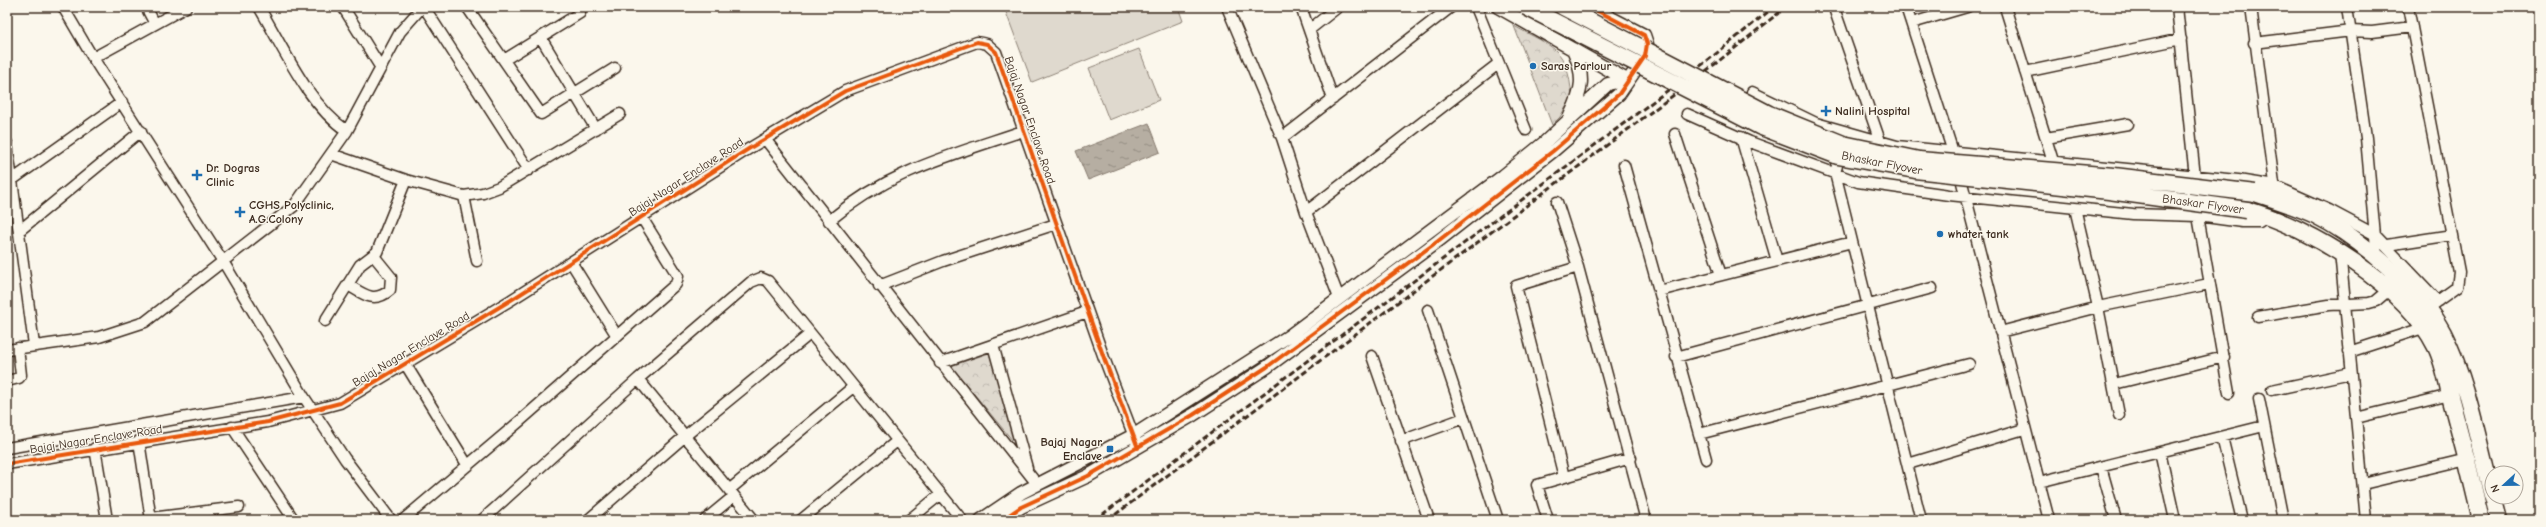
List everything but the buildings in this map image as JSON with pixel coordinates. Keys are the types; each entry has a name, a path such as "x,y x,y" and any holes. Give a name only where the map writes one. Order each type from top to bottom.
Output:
{"main road":[{"name":"Bhaskar Flyover","path":"1526,7 1759,126 1838,156 1915,170 2109,191 2248,210 2268,216 2340,252 2388,290 2423,328 2437,348 2467,459 2481,520"},
{"name":"Bhaskar Flyover","path":"1563,7 1769,114 1843,144 1919,160 2114,176 2255,193 2275,193 2329,223 2377,258 2411,289 2433,305 2442,332 2454,359 2484,467"},
{"name":"Bhaskar Flyover","path":"2495,505 2499,520"}],"street":[{"path":"63,7 93,58 224,263 304,397 345,459 391,520"},
{"path":"146,7 155,24"},
{"path":"93,58 186,7"},
{"path":"259,7 315,99 330,117 348,131"},
{"path":"343,7 381,68"},
{"path":"7,350 99,337 146,322 224,263 294,206 348,131 400,32 423,7 528,170"},
{"path":"468,7 541,114 615,68"},
{"path":"1227,7 1282,138 1306,212 1339,298"},
{"path":"1301,7 1333,99"},
{"path":"1309,30 1338,7"},
{"path":"1282,138 1451,7"},
{"path":"1476,7 1526,130"},
{"path":"1498,7 1627,80"},
{"path":"1002,520 1021,507 1088,476 1138,448 1267,367 1400,270 1553,151 1619,94 1627,80 1645,56 1647,44 1644,35 1590,7"},
{"path":"1906,7 1953,150 2024,429 2049,520"},
{"path":"1912,23 1967,7"},
{"path":"2005,7 2053,160"},
{"path":"2177,7 2195,177"},
{"path":"2251,7 2254,43 2275,193"},
{"path":"2347,7 2366,138 2377,258"},
{"path":"1752,92 1816,123 1897,146 1953,150 2195,177 2238,180 2329,210 2374,234 2387,245 2433,305 2457,287 2459,281 2452,235 2408,7"},
{"path":"1835,11 1880,141"},
{"path":"504,60 580,13"},
{"path":"2254,43 2351,31 2372,32 2412,27"},
{"path":"541,38 576,93 596,129"},
{"path":"2025,72 2181,40"},
{"name":"Bajaj Nagar Enclave Road","path":"7,464 95,448 232,427 314,411 345,400 642,218 765,139 857,86 977,42 987,44 996,52 1087,312 1138,448"},
{"path":"1568,121 1576,106 1582,80 1580,65 1573,49"},
{"path":"1306,212 1498,64"},
{"path":"981,520 1003,503 1037,484 1134,435 1289,336 1502,176 1568,121 1608,84 1627,80"},
{"path":"12,180 122,102"},
{"path":"331,154 406,180 464,196 484,193 528,170 620,114"},
{"path":"1687,114 1741,137 1858,182 1966,197 2133,214 2198,216 2242,222 2259,222 2268,216"},
{"path":"2046,138 2128,124"},
{"path":"19,231 141,131"},
{"path":"829,221 871,190 907,171 1023,131"},
{"path":"1846,131 1835,174 1921,520"},
{"path":"1675,134 1721,275"},
{"path":"1741,137 1777,261"},
{"path":"765,139 940,364 1037,484"},
{"path":"7,143 8,164 12,180 34,345"},
{"path":"1624,165 1676,357 1706,459"},
{"path":"325,321 360,265 374,256 406,180"},
{"path":"464,196 477,261"},
{"path":"1557,202 1578,267 1631,458 1646,520"},
{"path":"2075,208 2098,307 2119,415"},
{"path":"2198,216 2209,284 2224,357 2229,393"},
{"path":"403,520 468,466 672,289 678,280 678,276 642,218"},
{"path":"879,286 944,261 1056,224"},
{"path":"2387,245 2452,235"},
{"path":"1659,291 1852,242"},
{"path":"2340,252 2366,520"},
{"path":"348,285 368,297 378,298 390,290 391,278 374,256"},
{"path":"571,262 617,336"},
{"path":"1564,477 1516,286 1578,267"},
{"path":"482,520 638,379 756,279 768,281 962,520"},
{"path":"2000,332 2098,307 2209,284"},
{"path":"1676,357 1868,307 1932,288"},
{"path":"2258,317 2345,303 2376,301 2388,290"},
{"path":"1428,310 1498,520"},
{"path":"940,364 1087,312"},
{"path":"2349,352 2423,328"},
{"path":"588,520 685,436 810,334"},
{"path":"993,345 1029,474"},
{"path":"7,381 20,378 21,375 18,348"},
{"path":"1372,356 1429,520"},
{"path":"2114,384 2224,357"},
{"path":"406,364 468,466"},
{"path":"1699,434 1969,364"},
{"path":"2272,390 2351,373"},
{"path":"638,379 754,520"},
{"path":"705,520 732,493 853,387"},
{"path":"2356,418 2450,395"},
{"path":"7,448 304,397"},
{"path":"2259,399 2282,520"},
{"path":"1401,441 1464,418"},
{"path":"2039,482 2264,426"},
{"path":"232,427 294,520"},
{"path":"1908,464 2024,429"},
{"path":"2222,437 2242,520"},
{"path":"139,441 151,519 239,507"},
{"path":"802,520 898,441"},
{"path":"95,448 107,520"},
{"path":"2160,452 2175,520"},
{"path":"1548,520 1538,485 1631,458"},
{"path":"2363,484 2467,459"},
{"path":"2101,467 2116,520"},
{"path":"909,520 941,494"}],"green space":[{"path":"1004,7 1178,7 1183,21 1032,82"},
{"path":"1514,26 1549,45 1562,58 1566,68 1570,80 1572,97 1560,117 1552,125"},
{"path":"1139,49 1159,100 1109,120 1089,68"},
{"path":"989,353 1022,452 951,366"}],"water":[{"path":"1149,123 1160,152 1088,180 1076,151"}],"railway":[{"path":"1095,520 1707,61 1774,7"},
{"path":"1108,520 1715,64 1786,7"}],"cycle path":[{"path":"1002,520 1021,507 1088,476 1193,415 1267,367 1438,241 1553,151 1619,94 1645,56 1647,44 1644,35 1590,7"},
{"path":"7,464 268,422 340,403 511,300 750,148 845,91 977,42 987,44 996,52 1104,358 1138,448"}],"place":[{"name":"Saras Parlour","path":"1533,66"},
{"name":"Nalini Hospital","path":"1826,111"},
{"name":"Dr. Dogras Clinic","path":"197,175"},
{"name":"CGHS Polyclinic, A.G.Colony","path":"240,212"},
{"name":"whater tank","path":"1940,234"},
{"name":"Bajaj Nagar Enclave","path":"1110,449"}]}
